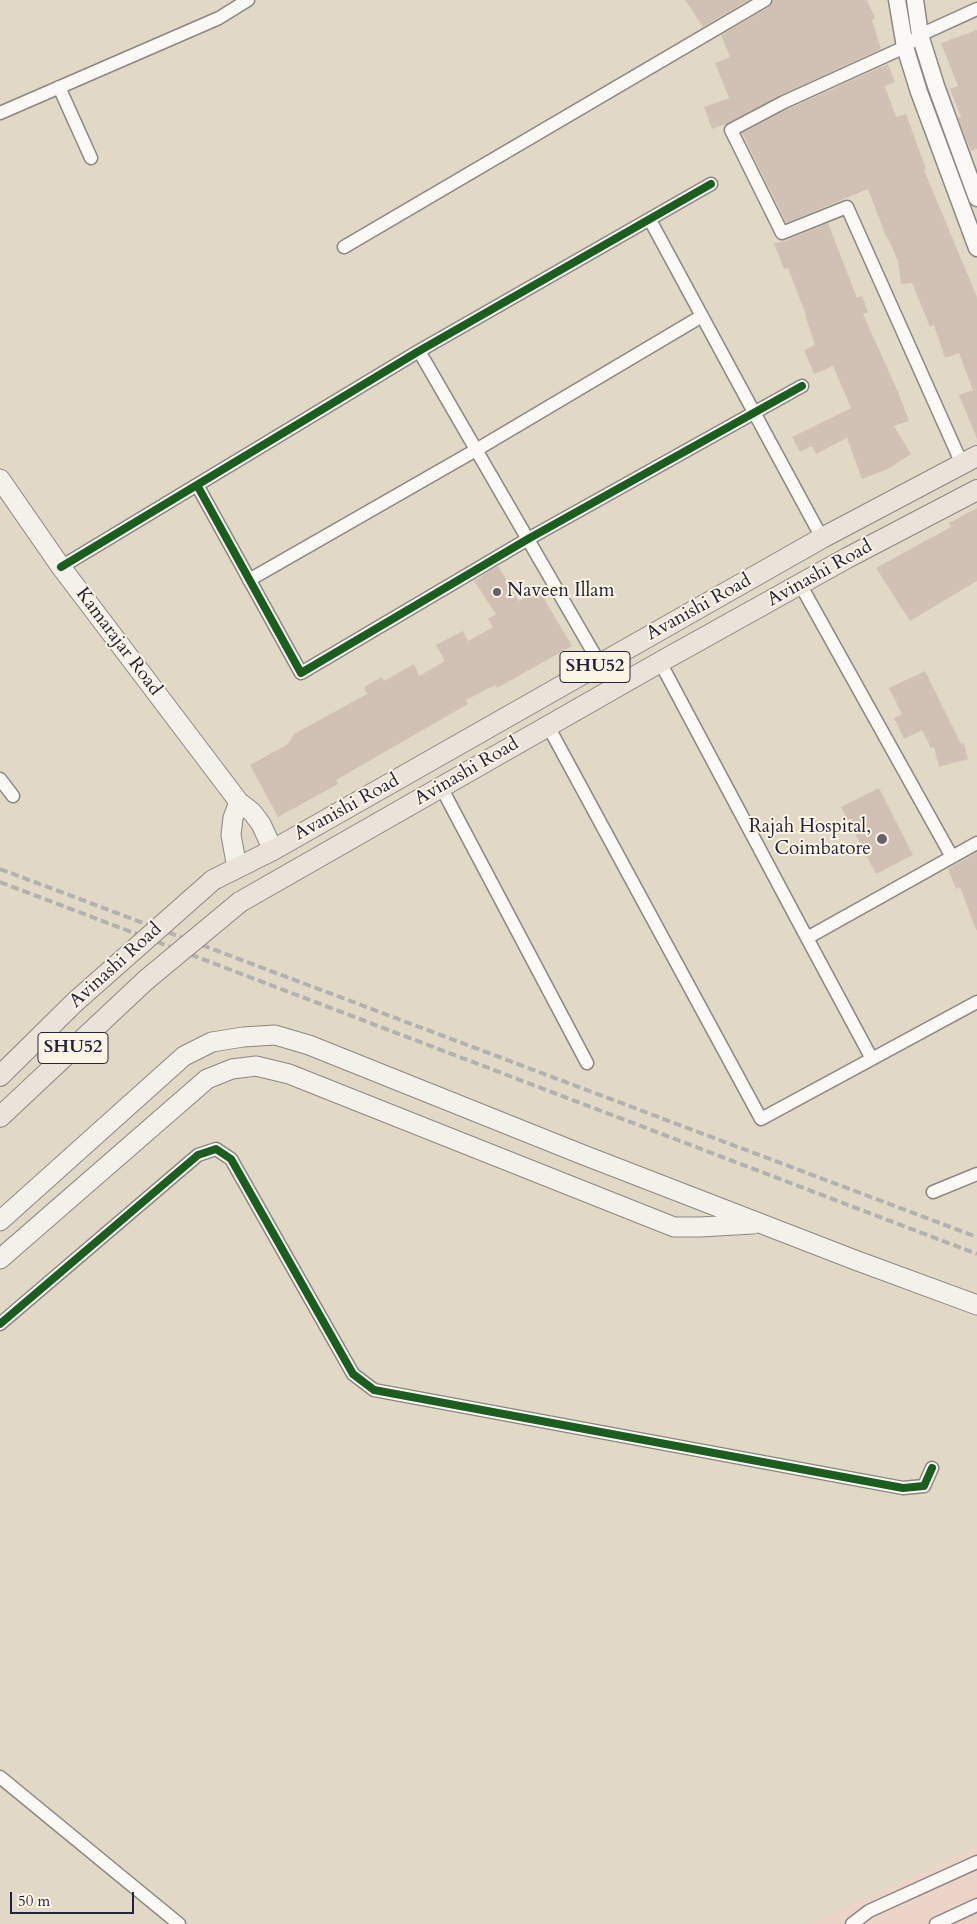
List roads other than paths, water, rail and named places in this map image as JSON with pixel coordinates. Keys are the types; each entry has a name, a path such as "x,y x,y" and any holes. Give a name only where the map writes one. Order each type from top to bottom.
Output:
{"main road":[{"name":"Avanishi Road","path":"213,880 273,850 822,538 969,460"},
{"name":"Kamarajar Road","path":"0,479 61,567 239,802 252,812 261,824 273,850"},
{"name":"Avinashi Road","path":"0,1117 146,980 240,902 660,662 800,584 977,490"},
{"path":"682,617 696,642"},
{"path":"554,691 568,714"},
{"path":"237,868 231,835 233,818 239,802"},
{"name":"Avinashi Road","path":"0,1076 75,1002 213,880"},
{"path":"0,1220 184,1056 212,1042 243,1037 276,1036 309,1045 762,1224 977,1305"},
{"path":"0,1259 207,1079 232,1069 256,1066 289,1074 674,1226 700,1227 762,1224"}],"street":[{"path":"0,112 219,18 248,0"},
{"path":"344,247 765,0"},
{"path":"897,0 905,47 919,92 977,248"},
{"path":"915,0 920,35 936,86 977,198"},
{"path":"969,460 847,207 782,233 731,130 784,102 905,47 920,35 977,9"},
{"path":"59,87 91,158"},
{"path":"61,567 419,351 711,184"},
{"path":"650,220 822,538"},
{"path":"249,580 476,450 702,316"},
{"path":"419,351 600,664"},
{"path":"197,485 301,673 528,539 802,386"},
{"path":"800,584 952,857"},
{"path":"660,662 872,1059"},
{"path":"548,726 761,1119 977,1002"},
{"path":"0,778 13,796"},
{"path":"441,787 587,1063"},
{"path":"807,938 977,842"},
{"path":"0,1324 198,1154 216,1149 231,1159 353,1374 374,1390 903,1488 924,1486 932,1468"},
{"path":"933,1192 977,1174"},
{"path":"0,1777 179,1924"},
{"path":"852,1924 869,1911 977,1862"},
{"path":"936,1924 977,1905"}],"railway":[{"path":"0,869 977,1237"},
{"path":"0,882 977,1254"}],"place":[{"name":"Naveen Illam","path":"497,592"},
{"name":"Rajah Hospital, Coimbatore","path":"882,839"}]}
